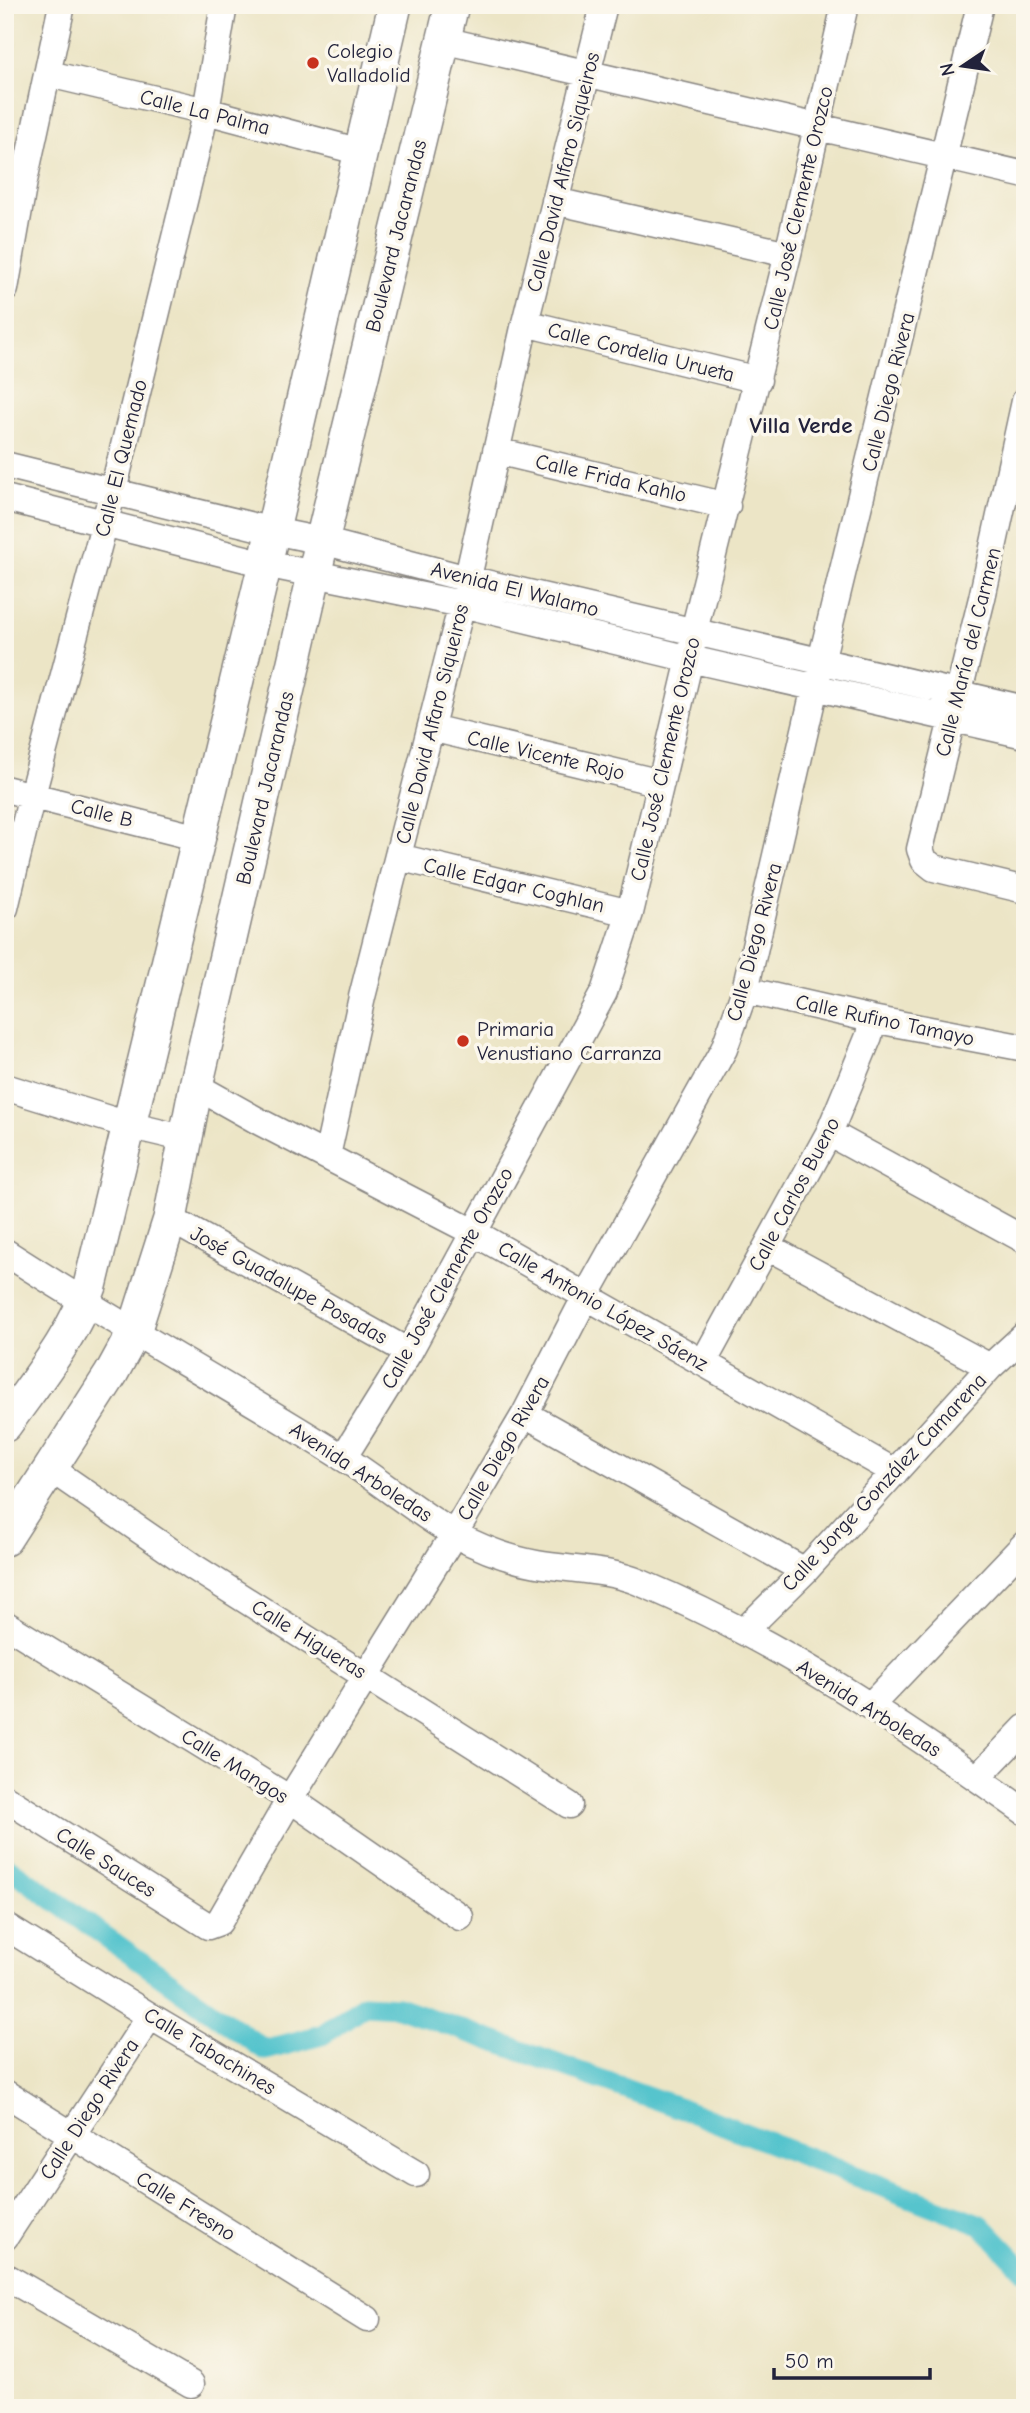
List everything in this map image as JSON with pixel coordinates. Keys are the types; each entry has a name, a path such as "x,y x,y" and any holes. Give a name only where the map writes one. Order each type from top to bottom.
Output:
{"main road":[{"path":"5,1425 60,1346 84,1303 200,838 395,5"},
{"name":"Boulevard Jacarandas","path":"5,1539 111,1374 134,1332 170,1219 196,1086 314,575 452,5"}],"street":[{"path":"5,289 15,179 49,74 62,5"},
{"name":"Calle El Quemado","path":"5,908 32,795 105,523 206,111 224,5"},
{"name":"Calle David Alfaro Siqueiros","path":"327,1156 362,997 465,591 525,323 604,5"},
{"name":"Calle José Clemente Orozco","path":"344,1458 409,1352 604,992 630,913 690,659 694,631 758,380 845,5"},
{"name":"Calle Diego Rivera","path":"208,1926 219,1922 290,1799 526,1413 586,1296 724,1049 746,990 821,661 980,5"},
{"path":"443,40 1025,175"},
{"name":"Calle La Palma","path":"49,74 362,152"},
{"path":"555,201 788,254"},
{"name":"Calle Cordelia Urueta","path":"525,323 758,380"},
{"name":"Calle María del Carmen","path":"1025,401 982,598 920,849 924,860 934,868 1025,890"},
{"name":"Calle Frida Kahlo","path":"496,451 727,506"},
{"name":"Avenida El Walamo","path":"5,465 322,541 465,591 690,659 815,688 954,706 1025,709"},
{"name":"Avenida El Walamo","path":"5,498 314,575 465,591 694,631 821,661 954,706 1025,735"},
{"name":"Calle Vicente Rojo","path":"431,728 661,783"},
{"name":"Calle B","path":"5,789 200,838"},
{"name":"Calle Edgar Coghlan","path":"398,858 630,913"},
{"name":"Calle Rufino Tamayo","path":"746,990 872,1020 1025,1048"},
{"name":"Calle Carlos Bueno","path":"703,1363 830,1133 869,1036 872,1020"},
{"name":"Calle Antonio López Sáenz","path":"196,1086 473,1232 895,1472"},
{"path":"5,1087 128,1125 187,1139"},
{"path":"830,1133 1025,1240"},
{"name":"José Guadalupe Posadas","path":"170,1219 409,1352"},
{"path":"768,1247 990,1367"},
{"name":"Avenida Arboledas","path":"5,1252 84,1303 344,1458 454,1534 500,1555 537,1564 586,1569 638,1581 744,1631 870,1706 1025,1812"},
{"name":"Calle Jorge González Camarena","path":"744,1631 805,1571 990,1367 1025,1335"},
{"path":"526,1413 805,1571"},
{"name":"Calle Higueras","path":"51,1469 192,1566 569,1805"},
{"path":"870,1706 1025,1544"},
{"name":"Calle Mangos","path":"5,1624 290,1799 460,1917"},
{"path":"977,1777 1025,1728"},
{"name":"Calle Sauces","path":"5,1798 208,1926"},
{"name":"Calle Tabachines","path":"5,1926 150,2016 416,2174"},
{"name":"Calle Diego Rivera","path":"5,2237 150,2016"},
{"name":"Calle Fresno","path":"5,2093 367,2319"},
{"path":"5,2276 191,2384"}],"waterway":[{"path":"5,1865 265,2050 322,2035 364,2005 398,2007 680,2108 981,2225 1025,2271"}],"place":[{"name":"Colegio Valladolid","path":"313,63"},
{"name":"Primaria Venustiano Carranza","path":"463,1041"}],"district":[{"name":"Villa Verde","path":"801,425"}]}
